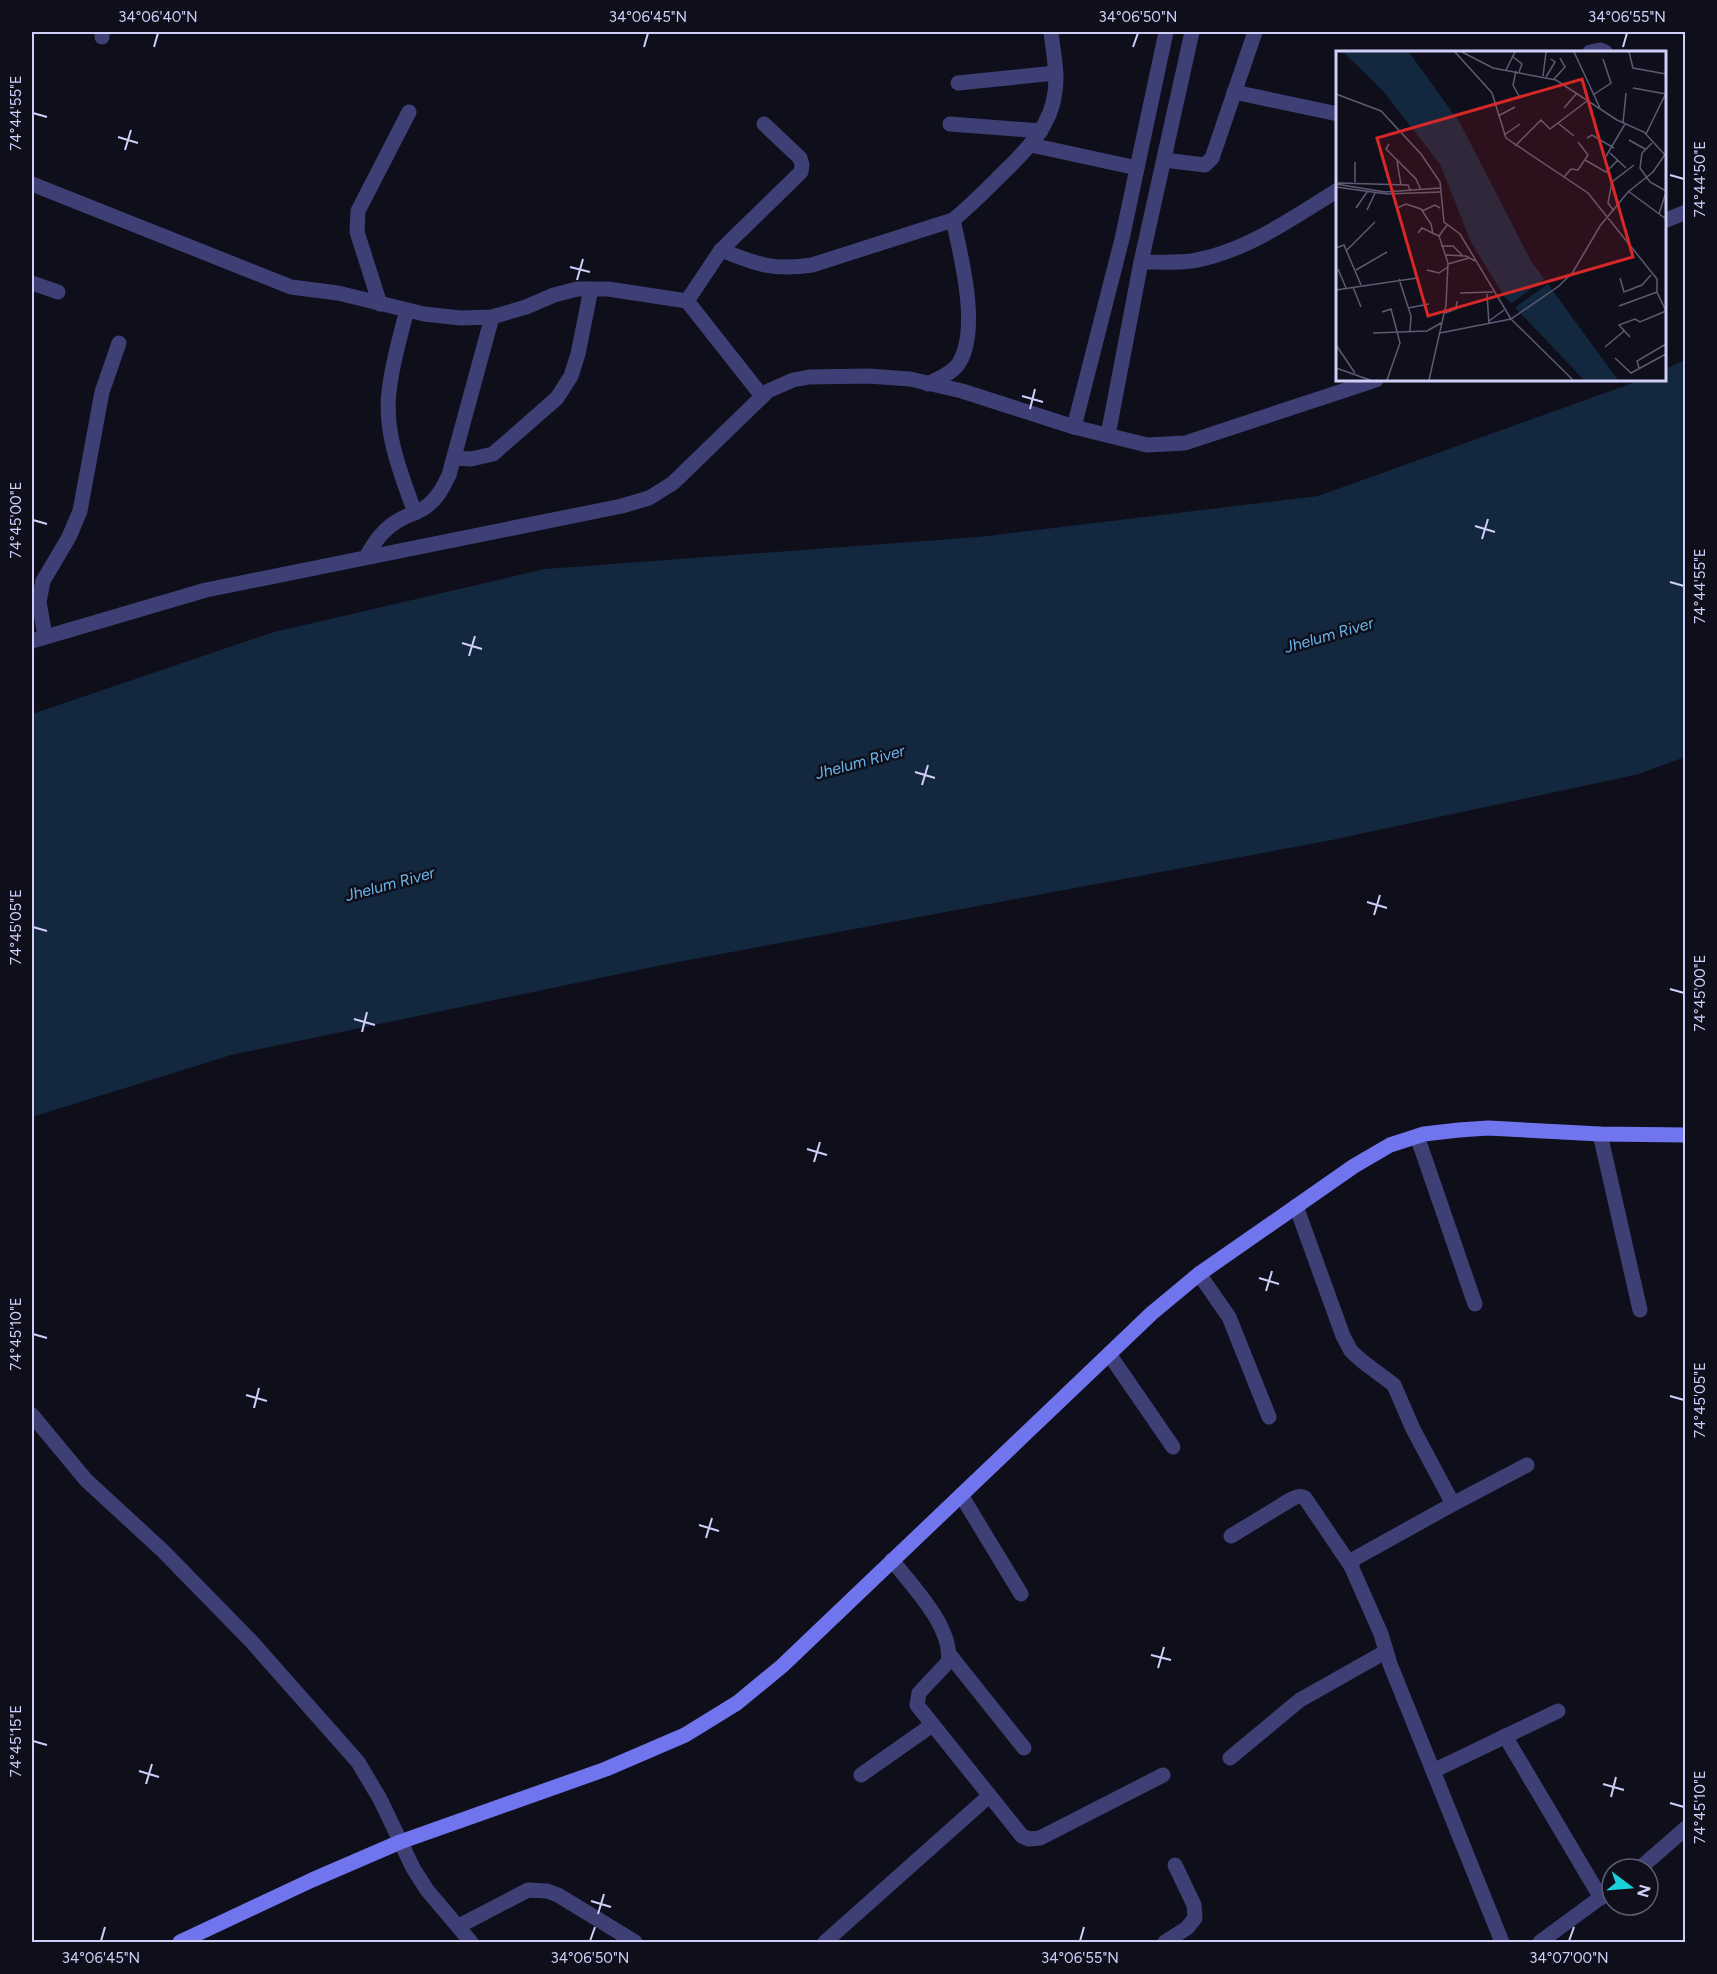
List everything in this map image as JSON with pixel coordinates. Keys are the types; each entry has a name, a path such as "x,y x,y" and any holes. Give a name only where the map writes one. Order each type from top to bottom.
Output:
{"street":[{"path":"721,250 767,267 792,268 812,265 952,220 1031,146 1041,130 1055,93 1056,73 1051,32"},
{"path":"1078,428 1167,32"},
{"path":"1164,160 1205,165 1209,163 1255,32"},
{"path":"1104,435 1164,160 1189,33"},
{"path":"958,83 1056,73"},
{"path":"1234,92 1336,114"},
{"path":"380,303 357,232 358,211 409,112"},
{"path":"687,301 721,250 801,172 800,158 764,124"},
{"path":"950,124 1041,130"},
{"path":"1031,146 1137,168"},
{"path":"32,184 291,286 338,293 407,310 461,318 492,317 526,308 554,295 577,289 608,290 687,301 762,396"},
{"path":"1141,262 1191,261 1230,251 1255,241 1336,191"},
{"path":"1666,221 1686,212"},
{"path":"928,384 952,371 958,364 967,340 965,275 952,220"},
{"path":"32,283 58,292"},
{"path":"454,458 471,459 493,454 557,398 571,376 578,354 591,289"},
{"path":"407,310 388,393 390,434 415,513"},
{"path":"366,558 375,541 386,529 426,507 440,494 454,458 492,317"},
{"path":"119,343 102,393 80,511 69,537 37,579 38,639 206,590 622,506 649,498 674,483 762,396 780,385 809,377 868,376 910,379 962,391 1078,428 1147,445 1185,443 1373,381"},
{"path":"180,1942 312,1880 400,1842 606,1769 684,1735 737,1703 782,1666 1152,1313 1199,1274 1354,1166 1390,1145 1417,1136 1488,1128 1686,1136"},
{"path":"1600,1134 1640,1310"},
{"path":"1417,1136 1474,1304"},
{"path":"1296,1206 1343,1336 1351,1351 1394,1386 1413,1429 1453,1504"},
{"path":"1199,1274 1229,1317 1269,1417"},
{"path":"1109,1354 1173,1447"},
{"path":"32,1415 86,1480 163,1551 251,1641 358,1762 380,1799 413,1868 471,1942"},
{"path":"1351,1566 1354,1559 1527,1465"},
{"path":"961,1495 1021,1594"},
{"path":"1231,1536 1297,1496 1302,1496 1351,1566 1381,1634 1385,1652 1502,1942"},
{"path":"892,1560 940,1626 949,1654 945,1667 919,1693 917,1699 920,1711 1022,1836 1029,1839 1040,1838 1163,1774"},
{"path":"1230,1758 1311,1692 1385,1652"},
{"path":"949,1654 1024,1749"},
{"path":"1433,1771 1558,1711"},
{"path":"861,1775 932,1725"},
{"path":"1505,1736 1600,1884"},
{"path":"825,1942 989,1796"},
{"path":"1653,1857 1686,1828"},
{"path":"1165,1942 1187,1928 1195,1918 1194,1905 1175,1864"},
{"path":"459,1926 528,1890 537,1889 558,1895 635,1942"},
{"path":"1540,1942 1600,1897"}],"water":[{"name":"Jhelum River","path":"1685,360 1685,757 1639,774 1332,840 662,965 231,1055 32,1117 32,714 274,632 545,569 978,537 1318,496 1638,381 1666,381 1666,369"}]}
